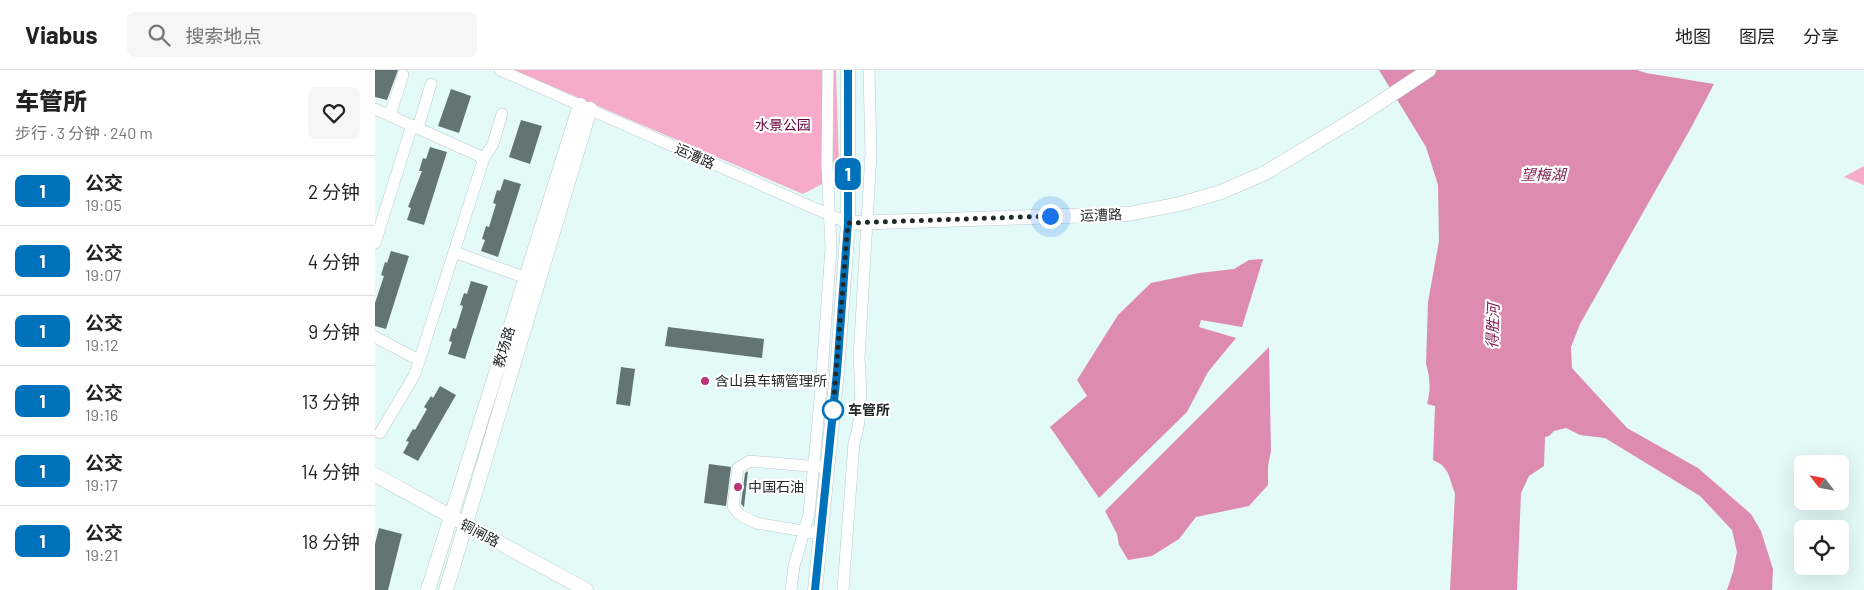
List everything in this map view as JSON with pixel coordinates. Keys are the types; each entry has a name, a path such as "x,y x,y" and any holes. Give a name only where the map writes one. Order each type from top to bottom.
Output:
{"main road":[{"path":"815,590 821,534 820,467 837,372 848,223 848,70"},
{"name":"运漕路","path":"848,223 1128,214 1180,204 1221,192 1265,172 1364,113 1429,70"},
{"name":"教场路","path":"428,590 532,279 585,107"},
{"name":"教场路","path":"446,590 467,525 532,279"},
{"name":"铜闸路","path":"375,475 586,590"}],"street":[{"name":"运漕路","path":"500,70 848,223"},
{"path":"791,590 794,566 820,467 821,400 831,248 827,164 828,70"},
{"path":"843,590 854,443 859,426 861,387 859,358 871,154 869,70"},
{"path":"390,115 403,75"},
{"path":"375,243 431,84"},
{"path":"375,109 484,158"},
{"path":"380,434 415,374 484,158 493,144 502,114"},
{"path":"454,252 532,279"},
{"path":"375,337 419,360"},
{"path":"820,467 750,461 738,468 733,506 740,515 755,523 821,534"}],"green space":[{"name":"水景公园","path":"514,70 836,70 839,164 822,184 803,194"},
{"path":"1864,166 1864,185 1844,177"}],"water":[{"name":"望梅湖","path":"1379,70 1637,70 1714,84 1580,324 1571,347 1572,368 1627,428 1698,468 1751,514 1761,531 1773,569 1772,590 1727,590 1737,552 1732,530 1700,496 1605,438 1580,435 1566,428 1554,431 1545,437 1544,466 1529,476 1521,493 1517,590 1450,590 1455,494 1448,473 1442,465 1433,460 1435,406 1427,404 1429,389 1426,364 1428,302 1439,241 1438,185 1426,147"},
{"path":"1263,259 1242,327 1201,320 1199,327 1236,338 1208,372 1187,412 1099,498 1050,427 1087,396 1077,380 1118,315 1151,283 1199,273 1234,269 1249,260"},
{"path":"1269,347 1271,451 1268,466 1268,485 1249,506 1196,517 1179,539 1152,556 1128,560 1119,545 1117,534 1105,511"}],"building":[{"path":"375,70 398,70 387,100 375,97"},
{"path":"451,89 471,96 459,133 438,126"},
{"path":"521,120 542,126 530,164 509,157"},
{"path":"430,147 447,152 424,225 407,220 411,208 408,207 422,171 419,171 423,158 426,159"},
{"path":"504,179 521,184 498,257 481,251 485,240 482,239 486,226 489,227 496,204 493,203 497,190 500,191"},
{"path":"391,251 409,256 386,329 375,326 375,303 384,276 381,275 385,262 387,263"},
{"path":"471,281 488,286 465,359 448,354 452,342 449,341 453,328 456,329 463,306 460,305 464,293 467,294"},
{"path":"668,327 764,339 762,358 665,346"},
{"path":"621,367 635,369 630,406 616,404"},
{"path":"440,386 456,395 418,461 403,453 409,442 406,441 427,409 424,407 431,396 433,398"},
{"path":"709,464 731,467 726,506 704,503"},
{"path":"748,471 744,507 741,504 745,473"},
{"path":"379,528 402,534 388,590 375,590 375,544"}],"bus line":[{"name":"1","path":"815,590 837,372 848,223 848,70"}],"place":[{"name":"含山县车辆管理所","path":"705,381"},
{"name":"车管所","path":"833,410"},
{"name":"中国石油","path":"738,487"}],"route":[{"path":"833,410 848,223 1050,216"}],"water label":[{"name":"得胜河","path":"1493,326"}]}
